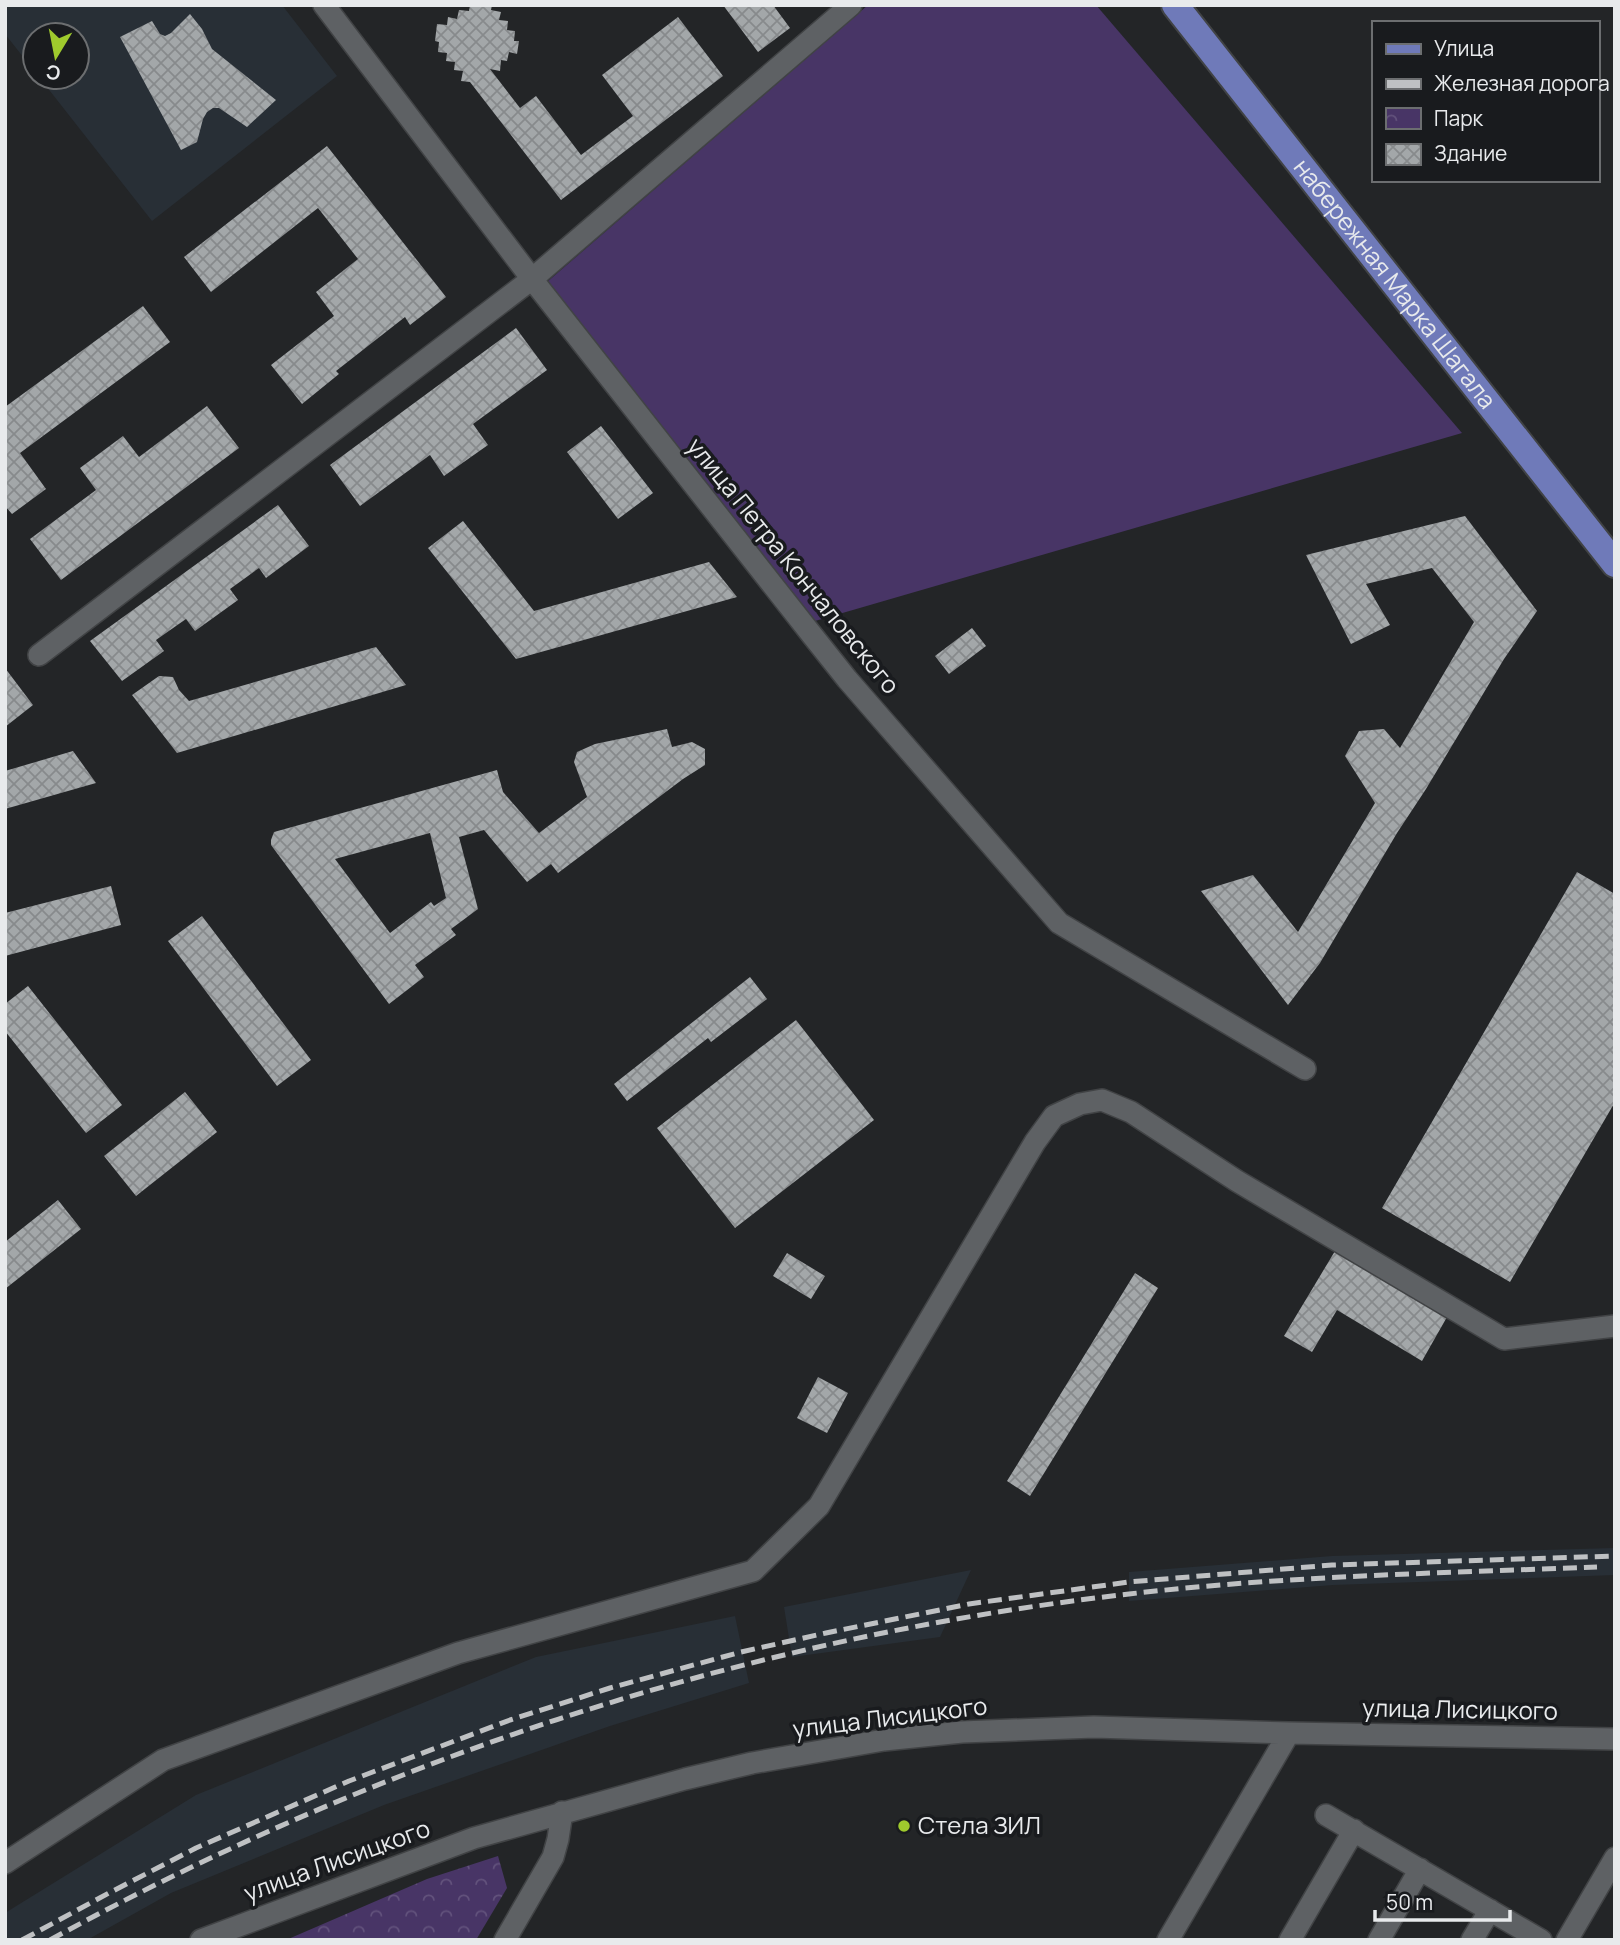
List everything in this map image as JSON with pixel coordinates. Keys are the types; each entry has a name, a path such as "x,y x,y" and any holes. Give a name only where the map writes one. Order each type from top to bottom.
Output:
{"main road":[{"name":"набережная Марка Шагала","path":"1175,5 1615,564"}],"street":[{"name":"улица Петра Кончаловского","path":"324,5 532,279 847,679 1059,923 1305,1069"},
{"path":"39,655 532,279 851,5"},
{"path":"5,1863 163,1760 458,1653 753,1571 819,1506 1035,1142 1054,1116 1080,1104 1102,1100 1131,1112 1237,1181 1504,1339 1615,1326"},
{"name":"улица Лисицкого","path":"201,1940 474,1838 562,1812 752,1763 884,1740 962,1732 1094,1727 1615,1740"},
{"path":"1168,1940 1289,1733"},
{"path":"505,1940 553,1857 562,1812"},
{"path":"1326,1815 1541,1940"},
{"path":"1290,1940 1354,1830"},
{"path":"1567,1940 1615,1858"},
{"path":"1379,1940 1420,1869"},
{"path":"1472,1940 1490,1910"}],"shaded area":[{"path":"5,5 282,5 337,76 152,221 50,91 91,91 91,21 21,21 21,54 5,34"},
{"path":"1615,1548 1615,1575 1333,1585 1129,1601 1129,1572 1332,1556"},
{"path":"971,1570 940,1637 792,1657 784,1607"},
{"path":"735,1616 749,1683 610,1726 384,1805 171,1893 87,1940 5,1940 5,1913 196,1795 536,1657"}],"green space":[{"path":"868,5 1096,5 1462,433 815,621 547,282"},
{"path":"498,1856 507,1888 476,1940 286,1940 427,1879"}],"building":[{"path":"470,5 492,5 491,10 501,12 499,20 508,21 507,30 515,31 514,41 519,41 517,54 509,52 507,61 501,60 500,71 490,69 520,108 536,96 581,155 633,116 602,75 678,17 723,76 561,200 470,82 461,81 463,71 454,70 455,62 446,61 447,53 438,52 439,42 435,41 437,24 447,25 448,17 457,19 459,10 469,11"},
{"path":"723,5 773,5 790,28 758,52"},
{"path":"190,14 202,29 212,49 276,100 247,127 219,108 213,108 203,119 197,142 181,150 120,37 152,21 160,34 165,36"},
{"path":"327,146 446,297 410,325 405,317 336,371 339,374 302,404 271,365 334,316 316,292 358,259 318,208 211,292 184,257"},
{"path":"143,306 170,342 20,453 46,489 12,514 5,506 5,407"},
{"path":"516,328 547,370 473,424 488,445 444,476 430,455 360,506 330,465"},
{"path":"207,406 239,448 61,580 30,539 96,490 80,468 123,436 139,457"},
{"path":"601,426 653,493 618,519 567,452"},
{"path":"278,505 309,546 266,578 259,568 230,589 238,600 195,631 186,619 156,640 164,651 122,681 90,641"},
{"path":"1465,516 1537,611 1504,659 1320,963 1288,1005 1201,891 1253,875 1298,932 1375,803 1345,756 1359,731 1384,729 1400,748 1474,622 1432,568 1366,584 1390,625 1351,644 1306,555"},
{"path":"463,521 534,611 709,562 737,597 516,659 428,548"},
{"path":"972,628 986,646 949,674 935,656"},
{"path":"376,647 406,685 177,753 132,695 159,676 173,677 179,690 189,701"},
{"path":"5,668 33,705 5,727"},
{"path":"667,729 672,747 692,742 705,749 705,765 558,873 551,864 527,882 484,830 459,837 478,909 451,929 456,935 415,965 424,977 389,1004 271,845 274,832 497,770 503,792 539,833 587,797 574,762 577,752 595,744","holes":["430,833 446,898 434,906 431,902 390,933 335,859"]},
{"path":"73,751 96,783 5,809 5,771"},
{"path":"1577,872 1615,894 1615,1102 1510,1282 1382,1208"},
{"path":"111,886 121,925 5,956 5,913"},
{"path":"202,916 311,1060 277,1086 168,941"},
{"path":"750,977 767,999 711,1042 708,1038 627,1101 614,1084"},
{"path":"28,986 122,1105 86,1133 5,1031 5,1004"},
{"path":"796,1020 874,1120 735,1228 657,1128"},
{"path":"185,1092 217,1132 136,1196 104,1156"},
{"path":"58,1200 81,1229 5,1289 5,1242"},
{"path":"1335,1251 1447,1317 1422,1361 1337,1310 1312,1352 1284,1336"},
{"path":"787,1253 825,1276 811,1299 773,1276"},
{"path":"1135,1273 1158,1288 1030,1496 1007,1481"},
{"path":"818,1377 848,1393 827,1433 797,1418"}],"railway":[{"path":"22,1940 196,1848 349,1781 510,1720 610,1688 741,1652 969,1604 1129,1582 1332,1565 1615,1556"},
{"path":"50,1940 177,1874 306,1815 438,1761 573,1714 709,1674 847,1640 988,1614 1187,1588 1363,1576 1597,1567"}],"place":[{"name":"Стела ЗИЛ","path":"904,1826"}]}
